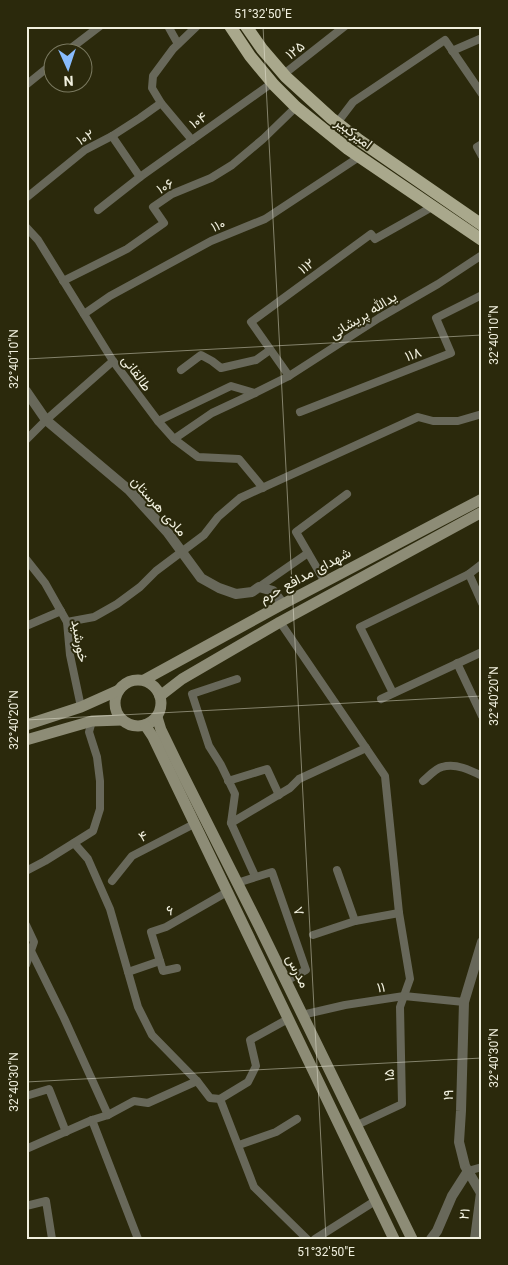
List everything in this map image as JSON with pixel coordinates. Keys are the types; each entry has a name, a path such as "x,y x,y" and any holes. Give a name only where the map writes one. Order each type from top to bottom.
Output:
{"main road":[{"name":"امیرکبیر","path":"230,26 250,56 296,107 348,149 482,240"},
{"name":"امیرکبیر","path":"246,26 262,49 284,74 337,123 482,225"},
{"path":"427,203 429,188"},
{"name":"شهدای مدافع حرم","path":"144,680 482,499"},
{"name":"شهدای مدافع حرم","path":"160,696 182,679 280,622 482,512"},
{"path":"144,680 157,689 162,703 157,717 152,722 137,726 122,720 116,709 116,696 119,690 130,681 144,680"},
{"path":"26,725 81,707 119,690"},
{"name":"مدرس","path":"157,717 165,738 412,1239"},
{"path":"26,740 92,721 122,720"},
{"path":"145,725 153,737 394,1239"},
{"path":"312,1069 325,1061"}],"street":[{"path":"79,42 100,26"},
{"path":"168,26 178,44"},
{"path":"192,140 160,103 152,88 153,76 178,44 197,26"},
{"name":"۱۲۵","path":"284,74 345,26"},
{"path":"452,51 482,38"},
{"path":"337,123 353,102 445,40 482,94"},
{"path":"26,85 42,72"},
{"name":"۱۰۴","path":"98,210 140,177 272,82"},
{"name":"۱۰۲","path":"26,198 85,150 112,136 160,103"},
{"name":"۱۰۶","path":"63,281 127,249 164,223 153,207 172,194 211,178 232,165 263,139 296,107"},
{"path":"112,136 140,177"},
{"path":"482,144 477,147 482,156"},
{"name":"۱۱۰","path":"84,314 110,296 211,241 265,219 360,157"},
{"name":"۱۱۲","path":"289,376 252,322 371,234 375,238 427,203"},
{"name":"طالقانی","path":"26,227 38,240 113,361 158,422 174,439 198,457 239,459 263,488"},
{"name":"یدالله پریشانی","path":"174,439 212,413 289,376 378,318 438,284 482,255"},
{"name":"۱۱۸","path":"300,412 451,353 436,318 482,294"},
{"path":"181,370 201,355 220,368 256,360 270,350"},
{"path":"26,440 113,361"},
{"path":"158,422 231,386 255,394"},
{"name":"مادی هرستان","path":"26,391 46,420 129,490 168,533 201,578 218,588 236,594 252,592 259,587"},
{"path":"67,622 94,617 117,604 140,587 181,551 204,535 218,517 240,498 418,418 433,421 458,421 482,414"},
{"path":"325,582 296,532 347,494"},
{"path":"259,587 308,553"},
{"name":"خورشید","path":"26,559 45,582 67,622 70,655 81,707"},
{"path":"393,693 360,627 469,574 482,564"},
{"path":"469,574 482,603"},
{"path":"259,587 273,591 283,604"},
{"path":"26,626 61,612"},
{"path":"280,622 385,776 399,913 410,979 404,996"},
{"path":"381,699 482,652"},
{"path":"458,663 482,716"},
{"path":"236,679 192,694 209,746 221,765 234,794 231,823 256,876 237,883"},
{"path":"26,872 93,831 100,809 100,775 97,757 89,732 92,721"},
{"path":"231,823 290,788 299,779 366,748"},
{"path":"423,781 441,767 456,766 482,776"},
{"path":"228,781 267,768 279,795"},
{"name":"۴","path":"112,881 132,856 194,824"},
{"path":"74,843 88,859 110,909 138,1007 152,1035 198,1081 210,1098 220,1099 248,1082 256,1066 250,1040 288,1019"},
{"path":"337,870 355,922"},
{"name":"۷","path":"256,876 272,872 306,970 286,981"},
{"name":"۶","path":"160,961 151,932 166,927 227,892"},
{"path":"313,935 355,922 399,913"},
{"path":"26,925 34,942 26,964"},
{"name":"۱۹","path":"482,942 464,1002 459,1142 465,1166 482,1192"},
{"path":"30,951 68,1026 108,1115"},
{"path":"128,972 160,961 163,971 177,968"},
{"name":"۱۱","path":"302,1015 345,1005 404,996 464,1002"},
{"name":"۱۵","path":"357,1126 402,1104 400,1007 404,996"},
{"path":"26,1149 92,1120 108,1115 134,1101 148,1103 198,1081"},
{"path":"26,1096 49,1089 66,1132"},
{"path":"220,1099 254,1187 307,1239"},
{"path":"239,1145 276,1132 297,1119"},
{"path":"92,1120 138,1239"},
{"path":"431,1239 437,1231 452,1196 468,1171 482,1167"},
{"name":"۲۱","path":"475,1239 482,1192"},
{"path":"26,1206 46,1201 52,1239"},
{"path":"315,1239 375,1201"}]}
